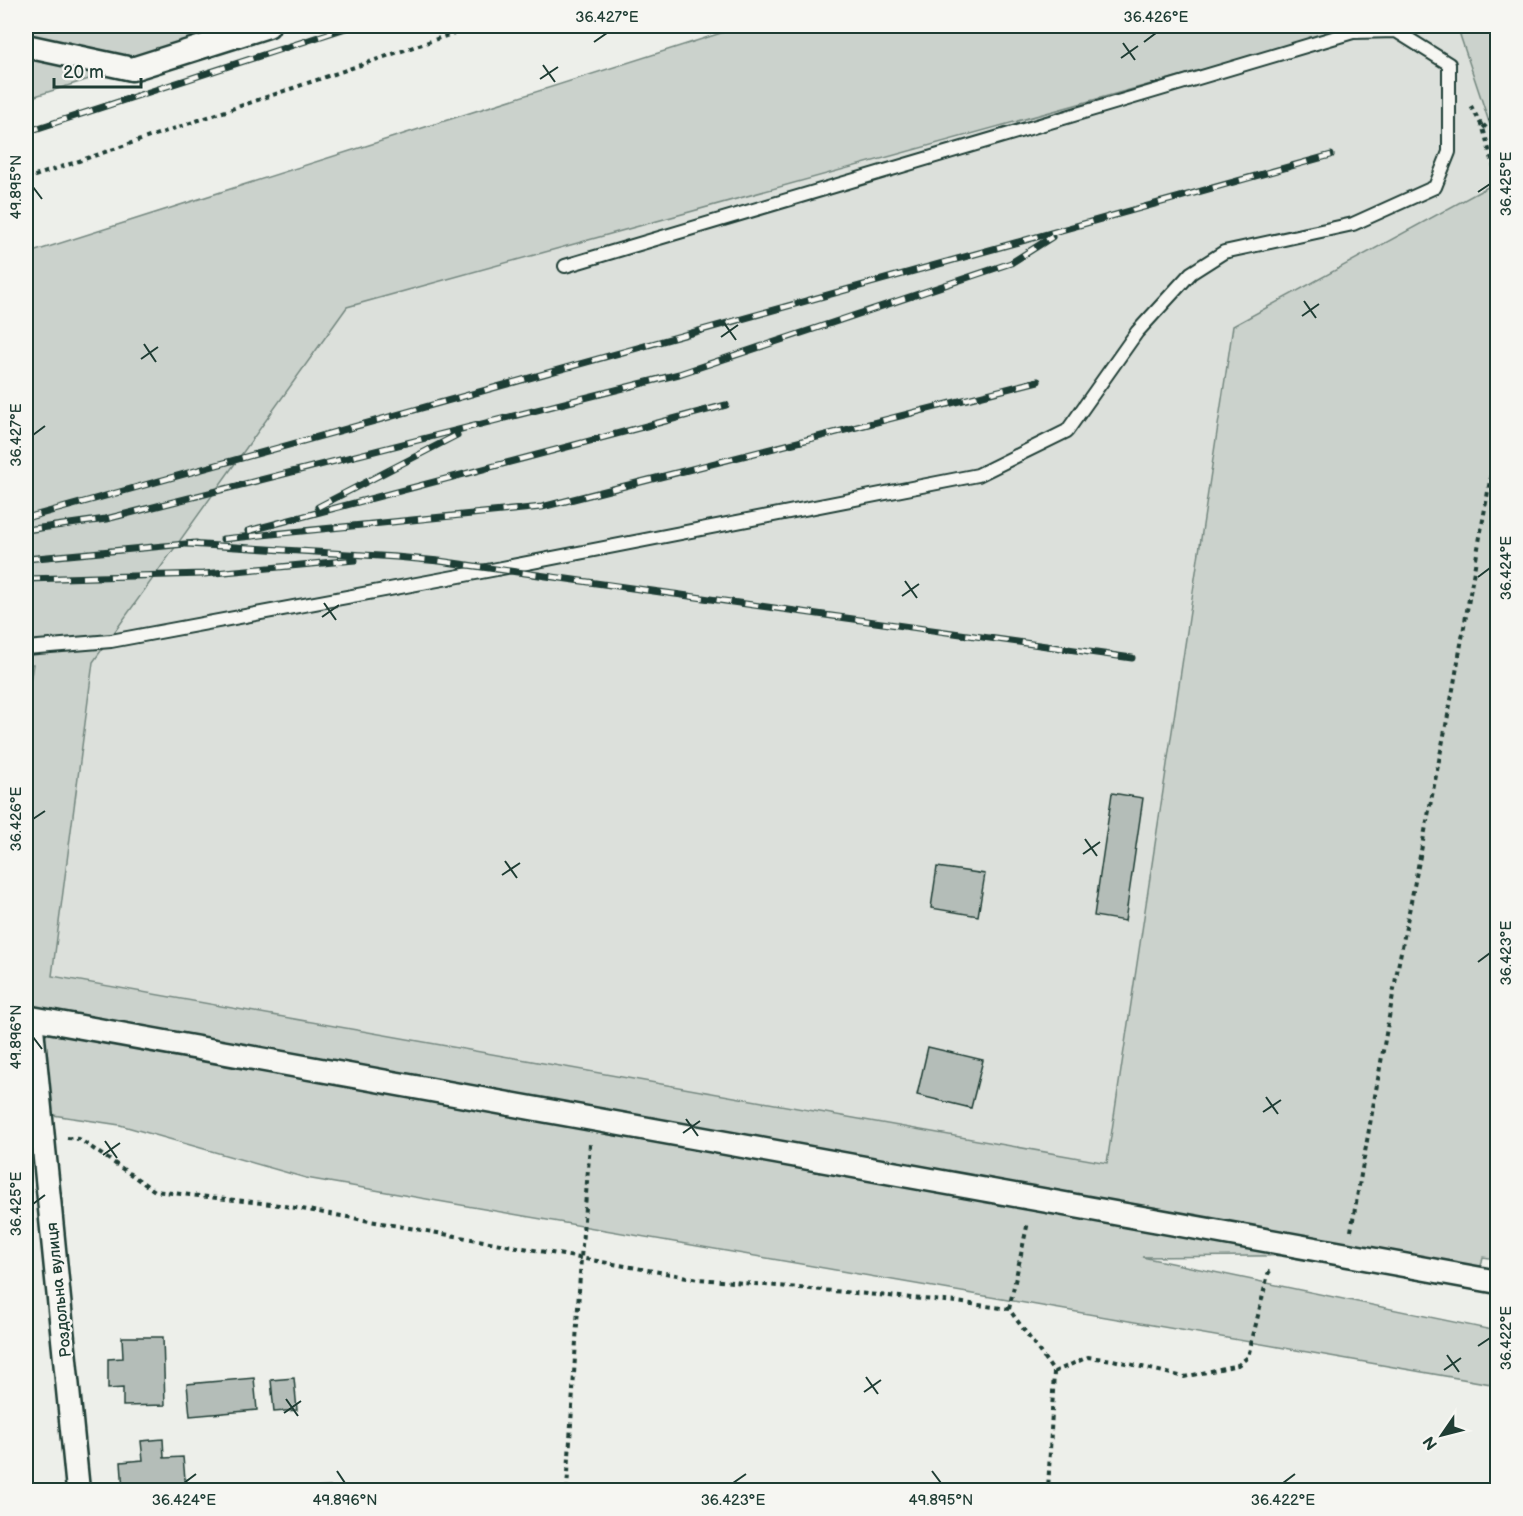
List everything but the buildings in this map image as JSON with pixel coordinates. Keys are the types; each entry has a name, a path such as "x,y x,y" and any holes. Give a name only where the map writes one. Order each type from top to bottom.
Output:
{"street":[{"path":"26,46 132,69 268,26"},
{"path":"28,1018 1497,1282"},
{"name":"Роздольна вулиця","path":"28,1018 78,1491"}],"lane":[{"path":"26,648 123,639 978,475 1067,431 1137,332 1191,273 1224,252 1353,224 1435,187 1449,152 1449,64 1396,31 1353,32 565,266"}],"path":[{"path":"26,179 475,26"},
{"path":"1497,113 1483,128 1497,181"},
{"path":"1346,1255 1397,972 1452,695 1497,435"},
{"path":"567,1491 592,1119"},
{"path":"42,1136 79,1139 155,1191 279,1204 699,1279 956,1302 1009,1309 1054,1372 1048,1491"},
{"path":"1009,1309 1033,1199"},
{"path":"1054,1372 1088,1357 1113,1360 1184,1377 1238,1365 1248,1357 1268,1274 1287,1244"}],"shaded area":[{"path":"26,26 256,26 26,99"},
{"path":"743,26 1360,26 347,307 93,662 52,976 1107,1163 1233,326 1497,182 1497,1259 1483,1257 1478,1279 1345,1255 1142,1257 1497,1331 1497,1385 306,1178 120,1125 26,1111 26,707 33,664 26,664 26,254"},
{"path":"1360,26 1457,26 1497,146 1497,182 1233,326 1107,1163 52,977 93,662 347,306"},
{"path":"1457,26 1497,26 1497,146"}],"railway":[{"path":"26,132 352,26"},
{"path":"26,518 1331,155"},
{"path":"26,530 106,519 679,374 1011,263 1052,237"},
{"path":"223,539 542,507 1038,381"},
{"path":"248,531 726,405"},
{"path":"318,507 457,435"},
{"path":"26,559 196,543"},
{"path":"188,544 439,561 1132,658"},
{"path":"26,579 204,574 355,560"}]}
